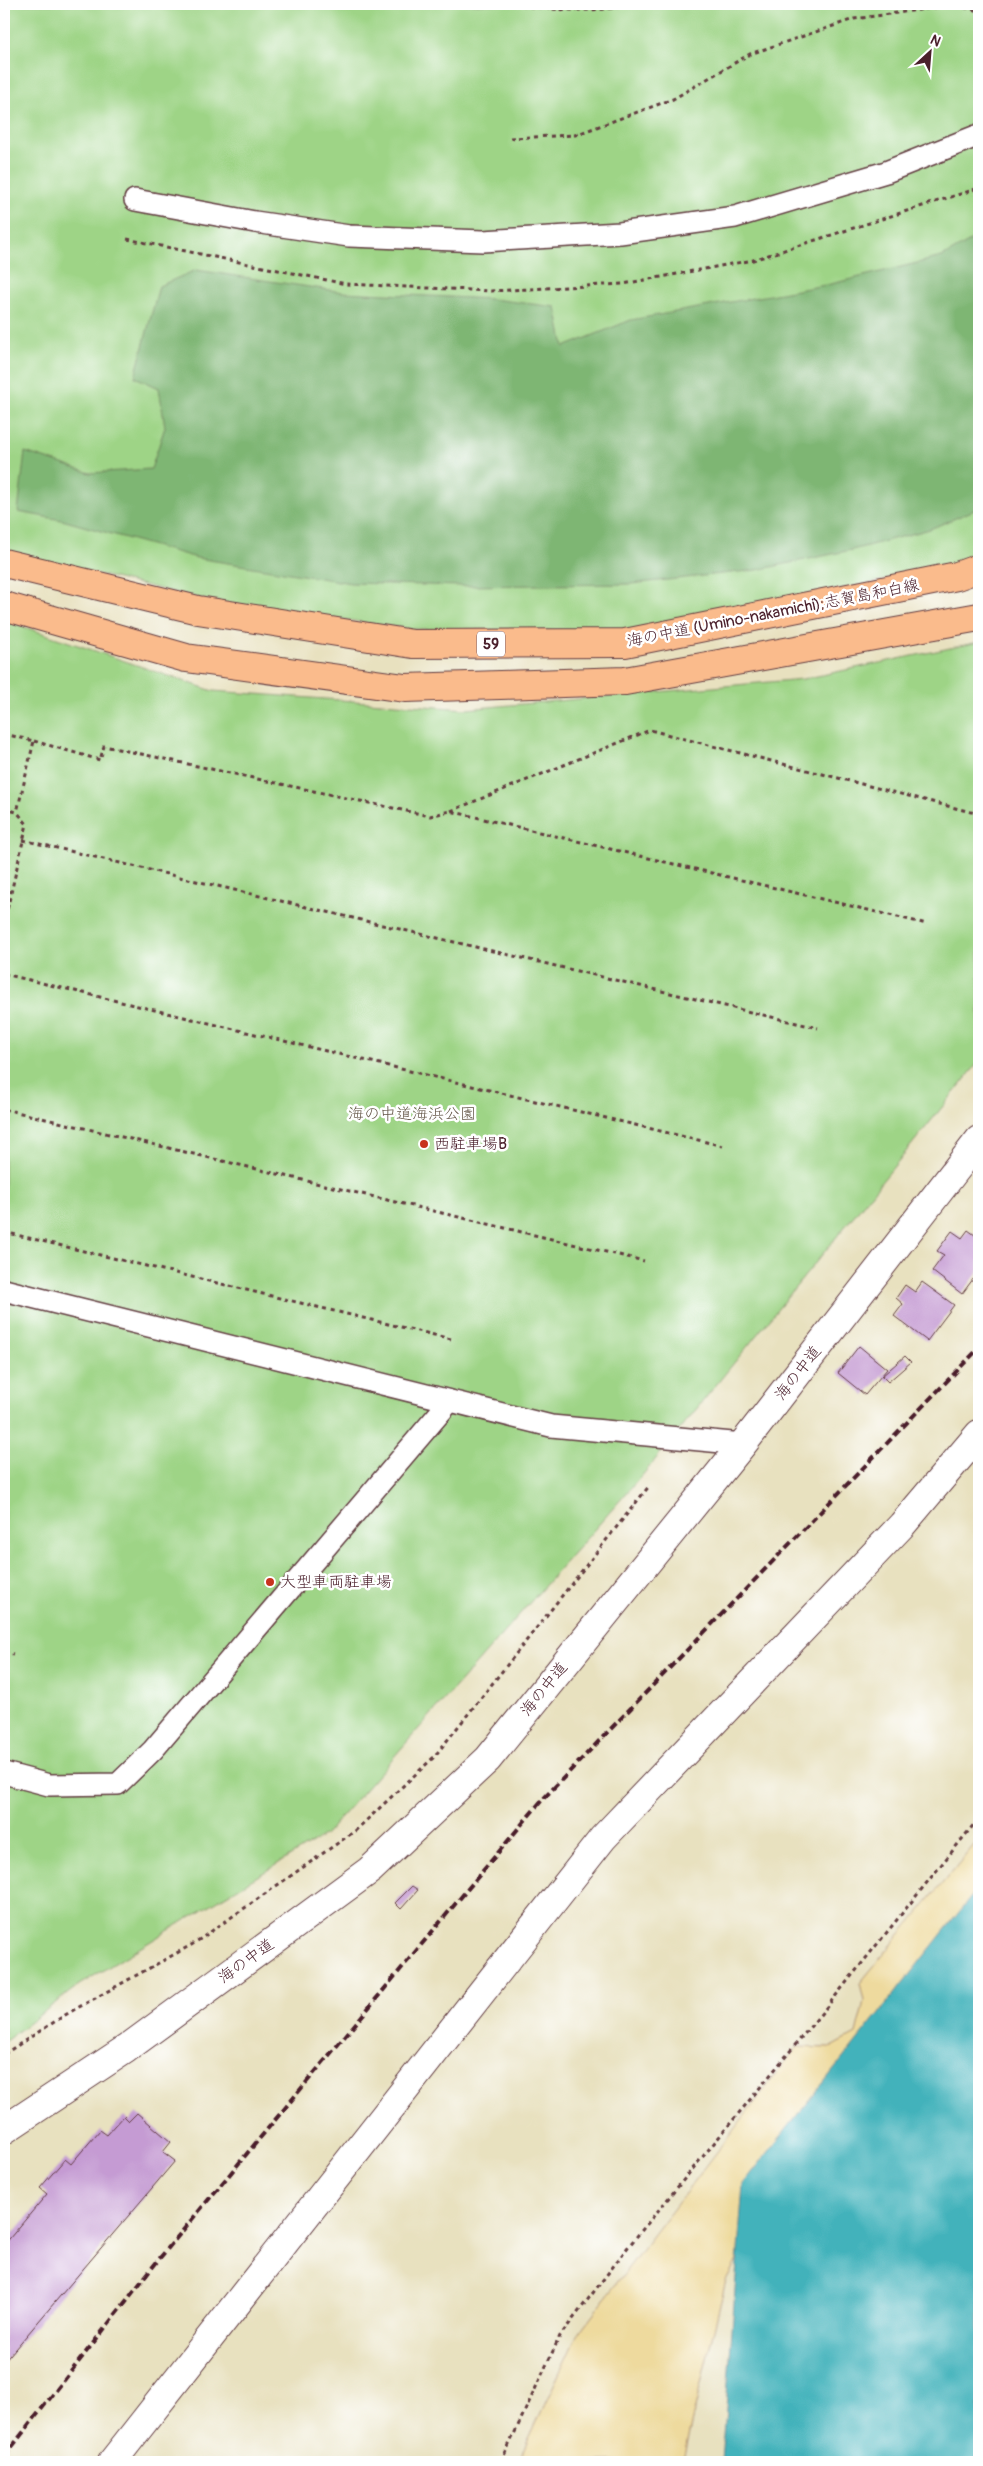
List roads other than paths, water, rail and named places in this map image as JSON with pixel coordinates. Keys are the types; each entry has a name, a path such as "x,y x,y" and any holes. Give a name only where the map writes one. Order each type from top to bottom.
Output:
{"main road":[{"name":"海の中道 (Umino-nakamichi);志賀島和白線","path":"4,562 198,610 412,644 625,643 957,576 979,568"},
{"path":"4,606 186,658 405,688 625,681 978,617"}],"street":[{"name":"海の中道","path":"4,2130 126,2049 370,1870 488,1759 743,1444 979,1140"},
{"path":"112,2462 603,1838 902,1524 979,1434"}],"lane":[{"path":"135,200 255,222 349,236 483,241 620,233 735,217 886,172 979,135"},
{"path":"4,1290 551,1426 743,1444"},
{"path":"4,1774 49,1786 118,1784 153,1750 450,1401"}],"water":[{"path":"979,1887 979,2462 722,2462 743,2184"}],"railway":[{"path":"4,2457 159,2259 542,1800 979,1348"}],"place":[{"name":"西駐車場B","path":"424,1144"},
{"name":"大型車両駐車場","path":"270,1582"}],"park label":[{"name":"海の中道海浜公園","path":"412,1114"}]}
